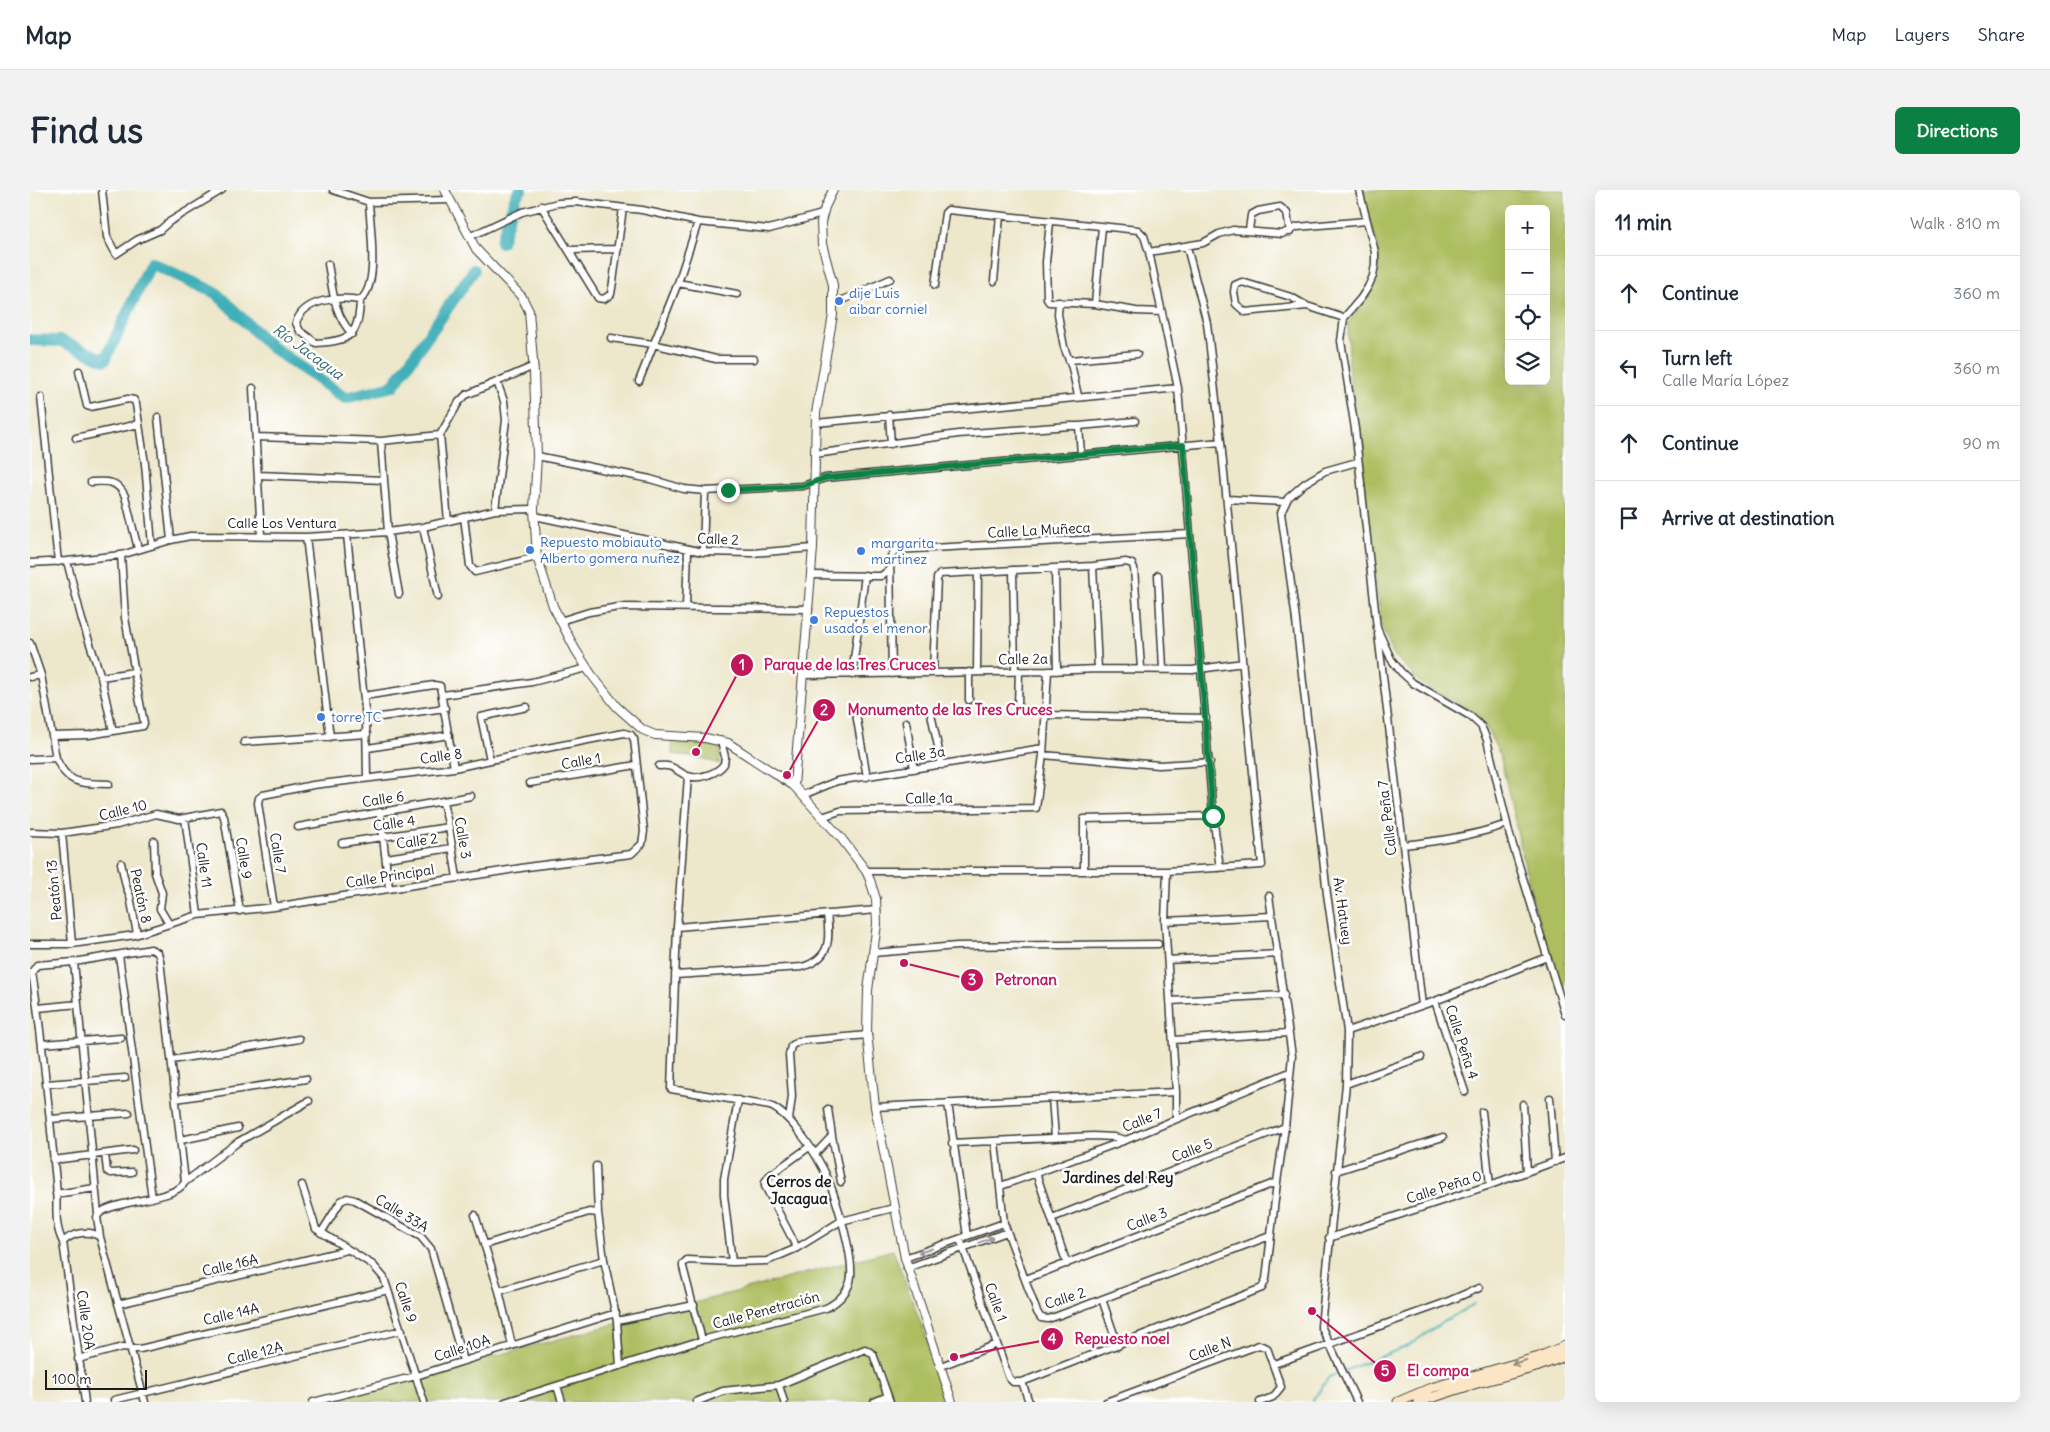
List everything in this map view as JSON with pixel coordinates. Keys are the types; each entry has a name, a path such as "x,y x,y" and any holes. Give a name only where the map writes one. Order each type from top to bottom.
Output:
{"main road":[{"path":"1398,1402 1431,1388 1539,1357 1565,1346"},
{"path":"1418,1402 1432,1400 1565,1356"}],"street":[{"path":"102,190 107,236 116,254 138,240 160,230 169,222 222,190"},
{"path":"333,190 369,202 449,200"},
{"path":"445,190 469,237 484,258 526,303 531,319 537,456 535,513 537,557 546,590 560,621 587,668 617,708 637,726 655,735 705,738 736,747 794,786 866,871 874,890 877,910 868,990 868,1035 875,1107 907,1268 952,1402"},
{"path":"794,786 813,548 816,423 834,304 833,285 822,244 822,214 833,190"},
{"path":"1307,306 1245,312 1236,304 1235,285 1242,282 1291,297 1307,306 1344,318 1361,298 1373,276 1375,252 1359,190"},
{"path":"360,300 351,298 309,306 303,310 296,323 300,331 316,343 336,340 352,334 358,325 360,300 369,290 372,276 369,202"},
{"path":"469,237 506,218 541,206 576,202 642,210 698,222 769,229 822,214"},
{"path":"541,206 598,298 604,299 611,294 623,208"},
{"path":"1249,230 1251,215 1258,211 1280,207 1287,213 1290,232"},
{"path":"935,285 946,210 1142,232 1149,252 1178,388 1213,816 1220,868"},
{"path":"994,281 1000,216"},
{"path":"639,381 652,344 678,283 698,222"},
{"path":"1050,222 1046,262 1046,296 1050,302 1095,304 1136,311 1162,312"},
{"path":"1149,252 1203,244 1209,238 1225,231 1249,230 1274,234 1290,232 1300,227 1366,222"},
{"path":"1095,304 1102,227"},
{"path":"866,871 1167,871 1262,865 1227,499 1207,323 1187,247"},
{"path":"569,250 618,249"},
{"path":"328,264 340,319 352,334"},
{"path":"834,304 890,279"},
{"path":"678,283 737,294"},
{"path":"1059,302 1058,314 1064,347 1070,360 1078,396"},
{"name":"Calle Peña 7","path":"1344,318 1341,342 1355,429 1422,1005"},
{"path":"611,338 652,344 716,359 754,358"},
{"path":"1070,360 1137,354"},
{"path":"448,521 440,435 461,399 470,393 534,366"},
{"path":"79,371 87,406 131,399 136,404 145,464 152,545"},
{"path":"495,510 506,420 504,401 497,382"},
{"path":"253,388 261,536"},
{"path":"816,423 1078,396 1178,388"},
{"path":"41,397 58,562"},
{"path":"889,415 891,444"},
{"path":"158,418 171,540"},
{"path":"815,454 958,434 1135,421"},
{"path":"76,438 139,424"},
{"path":"1079,426 1081,455"},
{"path":"256,436 380,441 440,435"},
{"path":"380,441 388,532 399,594"},
{"path":"537,456 705,491 803,486 825,478 1221,442"},
{"path":"1227,499 1285,502 1295,491 1316,476 1334,467 1358,462"},
{"path":"258,475 384,480"},
{"path":"92,482 108,481 115,483 121,488 125,496 138,550"},
{"path":"703,552 705,491"},
{"name":"Av. Hatuey","path":"1285,502 1281,513 1295,612 1327,894 1347,1031 1346,1084 1321,1322 1322,1329 1357,1402"},
{"name":"Calle Los Ventura","path":"30,563 121,555 171,540 203,535 347,536 423,527 495,510 535,513"},
{"name":"Calle 2","path":"535,513 703,552 752,553 813,548"},
{"path":"464,517 470,566 475,572 537,557"},
{"path":"423,527 438,597"},
{"name":"Calle La Muñeca","path":"890,569 892,553 899,549 1190,534"},
{"path":"347,536 366,719 368,748 367,778"},
{"path":"306,537 330,737"},
{"path":"686,607 688,550"},
{"path":"53,736 82,736 142,727 144,725 125,618 121,555"},
{"path":"67,561 82,620 101,677 113,731"},
{"path":"933,673 938,576 942,573 1093,566 1126,562 1133,566 1141,668"},
{"path":"1093,566 1098,668"},
{"path":"1055,568 1058,670"},
{"path":"811,575 881,576 890,569"},
{"path":"890,569 892,674"},
{"path":"1013,570 1018,705"},
{"path":"977,672 978,572"},
{"path":"852,675 865,575"},
{"path":"1158,575 1163,668"},
{"path":"560,621 588,612 619,607 808,609"},
{"path":"1377,628 1391,659 1413,683 1470,716 1481,726 1487,740 1507,824 1565,1014"},
{"path":"30,643 41,675 56,758 61,769 68,778 79,783 109,784"},
{"name":"Calle 2a","path":"803,675 1048,671 1098,668 1201,669 1242,663"},
{"path":"443,695 532,682 587,668"},
{"path":"1043,752 1048,671"},
{"path":"968,672 970,700"},
{"path":"101,677 135,673"},
{"path":"30,676 41,675"},
{"path":"364,696 436,685 442,688 454,768"},
{"path":"490,760 481,716 527,707"},
{"path":"366,719 445,708"},
{"path":"856,714 867,777"},
{"path":"931,714 942,765"},
{"path":"1046,715 1206,718"},
{"path":"906,722 914,769"},
{"path":"631,735 637,726"},
{"name":"Calle 8","path":"258,803 261,796 271,794 367,778 454,768 624,733 631,735"},
{"path":"244,742 367,734"},
{"name":"Calle Principal","path":"30,944 72,944 137,934 198,915 274,907 534,866 628,855 635,852 642,844 644,831 634,740 631,735"},
{"path":"368,748 449,736"},
{"path":"659,766 673,766 688,776 707,775 721,768 724,764 725,756 721,742"},
{"name":"Calle 3a","path":"803,795 837,781 1043,752 1159,765 1210,762"},
{"name":"Calle 1a","path":"822,817 840,812 1036,808 1038,805 1043,752"},
{"path":"30,759 56,758"},
{"name":"Calle 1","path":"530,783 636,765"},
{"path":"688,776 675,975 802,967 812,964 821,957 830,936 826,914"},
{"name":"Calle 6","path":"298,827 443,803 471,796"},
{"name":"Calle 7","path":"258,803 274,907"},
{"name":"Calle 3","path":"443,803 449,827 456,878"},
{"name":"Calle 10","path":"30,832 62,833 118,826 156,814 185,818 221,811"},
{"name":"Calle 9","path":"221,811 224,817 240,911"},
{"path":"380,812 389,888"},
{"path":"1084,871 1084,819 1213,816"},
{"name":"Calle 11","path":"185,818 198,915"},
{"path":"1403,846 1453,840 1507,824"},
{"name":"Calle 4","path":"342,843 449,827"},
{"name":"Peatón 13","path":"62,833 72,944"},
{"path":"154,841 155,873 162,893 160,909 170,924"},
{"name":"Calle 2","path":"386,858 452,848"},
{"name":"Peatón 8","path":"121,863 130,896 137,934"},
{"path":"1167,871 1166,920 1176,1120"},
{"path":"1029,1402 1022,1382 1256,1292 1262,1288 1266,1278 1292,1056 1269,896"},
{"path":"677,927 877,910"},
{"path":"1166,920 1272,916"},
{"path":"873,953 957,946 1158,944"},
{"path":"145,1402 100,1237 74,962 151,949 158,953 186,1182"},
{"path":"1168,960 1278,954"},
{"path":"120,955 152,1198"},
{"path":"1347,1031 1435,1001 1547,957"},
{"name":"Calle 20A","path":"74,962 34,967 32,972 38,1008 50,1119 57,1229 63,1242 84,1402"},
{"name":"Calle Penetración","path":"505,1402 702,1340 826,1308 838,1300 846,1290 851,1276 849,1253 832,1190 821,1163 789,1120 776,1108 770,1106 671,1089 675,975"},
{"path":"1170,1001 1284,995"},
{"name":"Calle Peña 4","path":"1435,1001 1465,1092"},
{"path":"38,1008 78,1004"},
{"path":"1173,1040 1288,1033"},
{"path":"789,1120 792,1096 791,1046 799,1041 868,1035"},
{"path":"42,1044 121,1038"},
{"path":"172,1060 300,1039"},
{"path":"1346,1084 1421,1057"},
{"name":"Calle 7","path":"1001,1186 1126,1140 1290,1072"},
{"path":"46,1084 125,1078"},
{"path":"176,1098 306,1080"},
{"path":"875,1107 1176,1092"},
{"path":"1052,1098 1055,1138"},
{"path":"1550,1098 1555,1162"},
{"path":"732,1262 724,1196 724,1179 738,1100"},
{"path":"98,1214 104,1209 152,1198 180,1188 238,1142 309,1101"},
{"path":"948,1103 952,1143 967,1236"},
{"path":"1523,1104 1527,1172"},
{"path":"828,1109 841,1182"},
{"path":"1482,1112 1490,1185"},
{"path":"50,1119 129,1113"},
{"name":"Calle 5","path":"1052,1218 1285,1127"},
{"path":"181,1140 238,1128"},
{"path":"815,1154 832,1136"},
{"path":"952,1143 1093,1136 1114,1137 1126,1140"},
{"path":"1336,1171 1443,1137"},
{"name":"Calle 2","path":"995,1142 1004,1223 1038,1316 1044,1320 1270,1236"},
{"path":"797,1248 765,1186 765,1182 770,1176 809,1147"},
{"path":"53,1160 133,1150"},
{"path":"105,1154 107,1171 111,1173 132,1172"},
{"name":"Calle Peña 0","path":"1329,1238 1565,1158"},
{"path":"596,1166 598,1213 604,1260 616,1313 620,1366"},
{"path":"1036,1174 1067,1264"},
{"name":"Calle 3","path":"1026,1279 1276,1182"},
{"name":"Calle 9","path":"302,1186 314,1226 321,1233 380,1271 402,1330 424,1402"},
{"path":"56,1194 95,1188"},
{"name":"Calle 33A","path":"321,1233 341,1201 347,1198 355,1200 413,1232 427,1243 431,1249 463,1361"},
{"path":"702,1340 683,1267 685,1261 691,1259 732,1262 767,1261 797,1248 840,1221 894,1208"},
{"path":"484,1244 589,1212 598,1213"},
{"path":"475,1215 499,1291 512,1345"},
{"path":"905,1258 1004,1223"},
{"path":"63,1242 73,1235 92,1232 100,1237"},
{"path":"907,1268 1007,1232"},
{"name":"Calle 1","path":"960,1239 1011,1381 1022,1382"},
{"name":"Calle 16A","path":"118,1304 347,1250"},
{"path":"499,1291 604,1260"},
{"path":"1260,1402 1278,1394 1281,1387 1274,1364 1444,1303 1479,1288"},
{"name":"Calle 14A","path":"78,1359 120,1348 140,1349 388,1290"},
{"path":"1102,1299 1118,1346"},
{"path":"617,1320 694,1305"},
{"name":"Calle 10A","path":"313,1402 416,1376 616,1313"},
{"name":"Calle 12A","path":"114,1400 402,1330"},
{"path":"940,1366 997,1344"},
{"name":"Calle N","path":"1106,1402 1255,1345 1267,1348 1274,1364"},
{"path":"696,1402 722,1391 779,1385 865,1349 873,1354 889,1399 874,1402"},
{"path":"779,1385 784,1402"},
{"path":"557,1386 562,1402"}],"green space":[{"path":"1363,190 1565,190 1565,1001 1533,902 1500,755 1484,723 1464,707 1421,684 1393,654 1382,627 1349,374 1348,323 1365,299 1379,273 1378,247"},
{"path":"672,742 718,746 720,750 719,764 697,757 672,754"},
{"path":"893,1250 942,1378 947,1402 322,1402"}],"waterway":[{"name":"Río Jacagua","path":"510,214 516,196 521,190"},
{"name":"Río Jacagua","path":"501,242 508,220"},
{"name":"Río Jacagua","path":"30,340 61,341 105,360 151,263 216,293 269,345 345,398 393,386 474,270"},
{"path":"1312,1402 1329,1377 1408,1346 1474,1304"}],"place":[{"name":"dije Luis aibar corniel","path":"839,301"},
{"name":"Repuesto mobiauto Alberto gomera nuñez","path":"530,550"},
{"name":"margarita martinez","path":"861,551"},
{"name":"Repuestos usados el menor","path":"814,620"},
{"name":"torre TC","path":"321,717"},
{"name":"Parque de las Tres Cruces","path":"696,752"},
{"name":"Monumento de las Tres Cruces","path":"787,775"},
{"name":"Petronan","path":"904,963"},
{"name":"El compa","path":"1312,1311"},
{"name":"Repuesto noel","path":"954,1357"}],"district":[{"name":"Jardines del Rey","path":"1118,1178"},
{"name":"Cerros de Jacagua","path":"799,1190"}],"route":[{"path":"728,490 803,486 825,478 1183,445 1213,816"}]}
